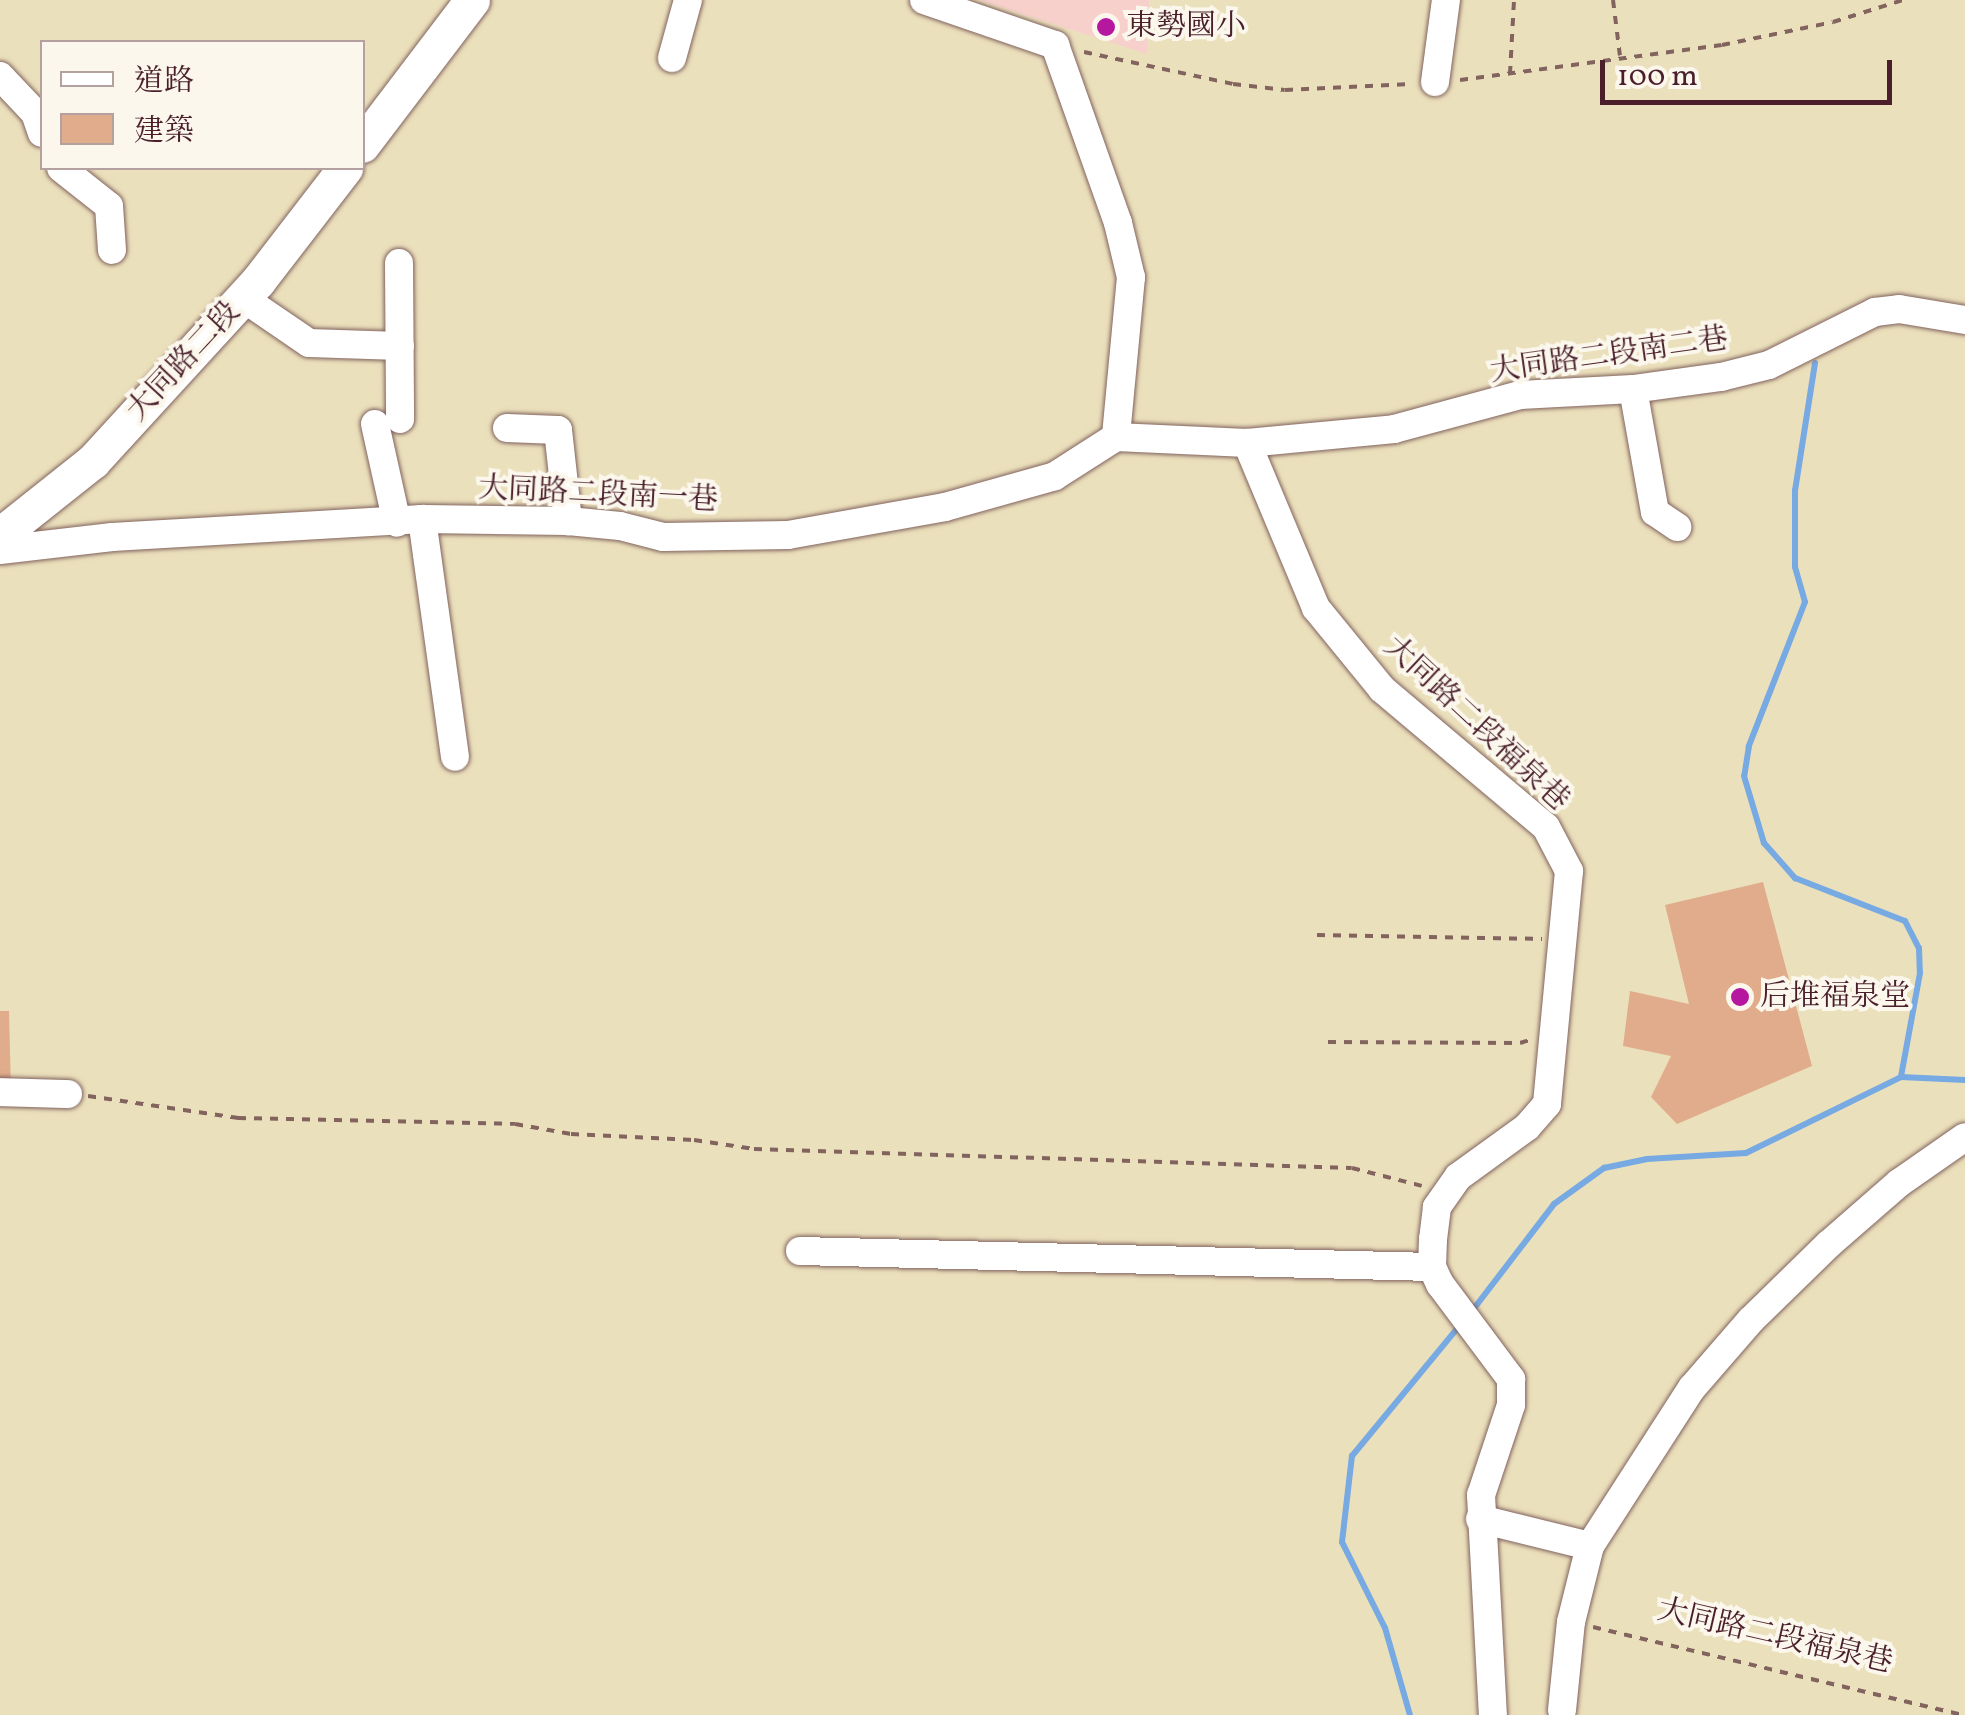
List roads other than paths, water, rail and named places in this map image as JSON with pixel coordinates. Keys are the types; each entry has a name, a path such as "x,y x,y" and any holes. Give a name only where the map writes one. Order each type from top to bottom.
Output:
{"main road":[{"path":"365,141 472,0"},
{"name":"大同路二段","path":"0,535 93,460 243,298 343,170"}],"street":[{"path":"672,58 688,0"},
{"path":"924,0 1055,45 1118,223 1130,277 1116,436"},
{"path":"1436,82 1446,0"},
{"path":"0,76 40,120"},
{"path":"64,170 109,206 112,250"},
{"path":"398,263 400,346 388,421 455,757"},
{"path":"243,298 309,344 400,346"},
{"name":"大同路二段南二巷","path":"1116,436 1247,443 1394,429 1520,395 1634,389 1721,377 1769,365 1876,312 1899,309 1965,320"},
{"path":"1634,389 1656,512 1676,527"},
{"path":"507,428 558,430 568,521"},
{"name":"大同路二段南一巷","path":"0,550 112,537 410,521 568,521 620,526 663,537 788,534 944,507 1054,476 1116,436"},
{"name":"大同路二段福泉巷","path":"1247,443 1316,608 1382,690 1546,828 1569,871 1559,939 1547,1104 1527,1127 1458,1177 1437,1206 1432,1267"},
{"path":"0,1092 68,1094"},
{"path":"1562,1710 1571,1622 1590,1546 1692,1388 1751,1320 1899,1182 1965,1138"},
{"path":"800,1251 1432,1267 1440,1284 1512,1378 1512,1404 1481,1495 1493,1715"},
{"path":"1480,1519 1590,1546"}],"waterway":[{"path":"1815,363 1795,490 1795,567 1805,602 1749,746 1744,776 1764,843 1795,878 1905,921 1919,948 1920,973 1901,1077"},
{"path":"1472,1311 1554,1204 1604,1168 1647,1159 1746,1153 1901,1077 1965,1080"},
{"path":"1410,1715 1385,1628 1342,1542 1352,1456 1461,1324"}],"place":[{"name":"東勢國小","path":"1106,27"},
{"name":"后堆福泉堂","path":"1740,997"}]}
